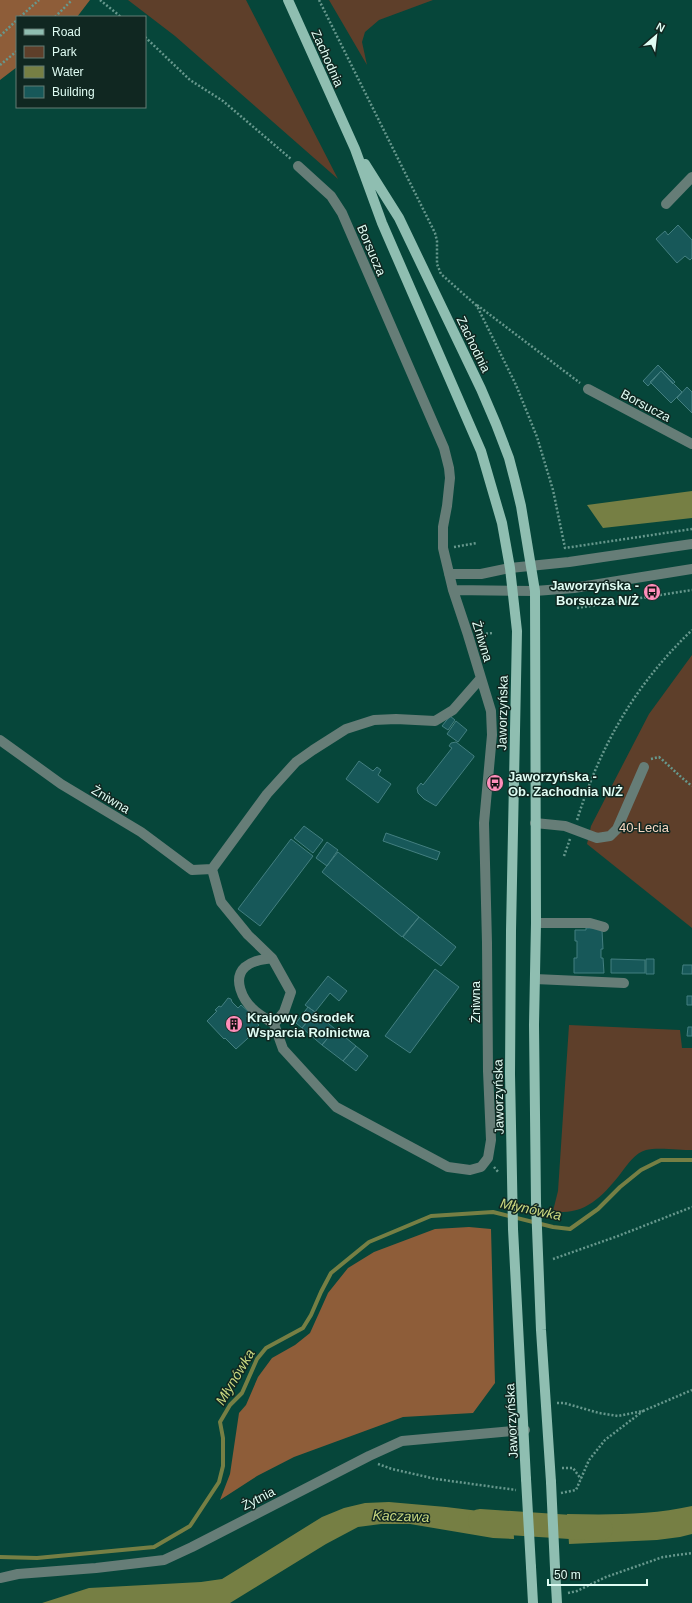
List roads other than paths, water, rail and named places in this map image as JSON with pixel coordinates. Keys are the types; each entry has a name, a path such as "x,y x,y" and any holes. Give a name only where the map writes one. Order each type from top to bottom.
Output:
{"main road":[{"name":"Zachodnia","path":"288,0 355,149 382,224 481,451 502,523 510,568"},
{"name":"Zachodnia","path":"355,149 399,218 490,410 509,458 521,506 531,566"},
{"path":"531,566 535,591 536,923 534,1025 536,1203 545,1404 557,1599"},
{"name":"Jaworzyńska","path":"510,568 514,591 517,632 511,931 510,1074 513,1229 525,1430 526,1479 533,1603"}],"street":[{"name":"Borsucza","path":"298,166 331,196 342,213 444,448 450,478 443,527 443,548 449,574"},
{"path":"666,204 692,177"},
{"name":"Borsucza","path":"588,389 692,444"},
{"path":"449,574 481,574 510,568 569,562 692,544"},
{"path":"452,590 535,591 574,588 692,570"},
{"name":"Żniwna","path":"274,1024 283,1049 336,1107 448,1167 470,1170 481,1167 488,1158 491,1140 488,1071 484,823 492,735 491,711 452,590 449,574"},
{"path":"272,958 255,961 244,968 239,980 242,994 252,1008 274,1024 284,1012 291,992 272,958 248,935 221,902 212,869 267,794 296,762 346,729 374,720 396,719 435,721 453,710 481,678"},
{"name":"Żniwna","path":"0,740 61,784 141,832 192,870 212,869"},
{"path":"535,823 565,826 597,838 606,838 613,834 644,767"},
{"path":"536,923 590,923 604,926"},
{"path":"535,979 624,983"},
{"name":"Żytnia","path":"0,1578 18,1574 96,1568 164,1560 369,1456 402,1441 525,1430"}],"water":[{"path":"692,491 692,518 603,528 587,505"},
{"path":"389,1502 513,1515 514,1539 493,1538 410,1524 381,1524 358,1527 326,1544 230,1603 42,1603 89,1588 201,1582 222,1579 322,1517 344,1508 365,1503"},
{"path":"692,1506 692,1534 657,1540 569,1544 567,1514 646,1513"}],"waterway":[{"name":"Młynówka","path":"0,1557 37,1558 154,1547 190,1526 219,1482 223,1466 223,1438 220,1422 230,1405 242,1393 257,1359 266,1348 303,1328 311,1315 331,1273 369,1242 431,1216 493,1212 553,1227 570,1229 598,1209 620,1187 641,1170 661,1160 692,1160"},
{"name":"Kaczawa","path":"480,1521 601,1529"}],"place":[{"name":"Jaworzyńska - Borsucza N/Ż","path":"652,592"},
{"name":"Jaworzyńska - Ob. Zachodnia N/Ż","path":"495,783"},
{"name":"Krajowy Ośrodek Wsparcia Rolnictwa","path":"234,1024"}],"park label":[{"name":"40-Lecia","path":"644,827"}]}
